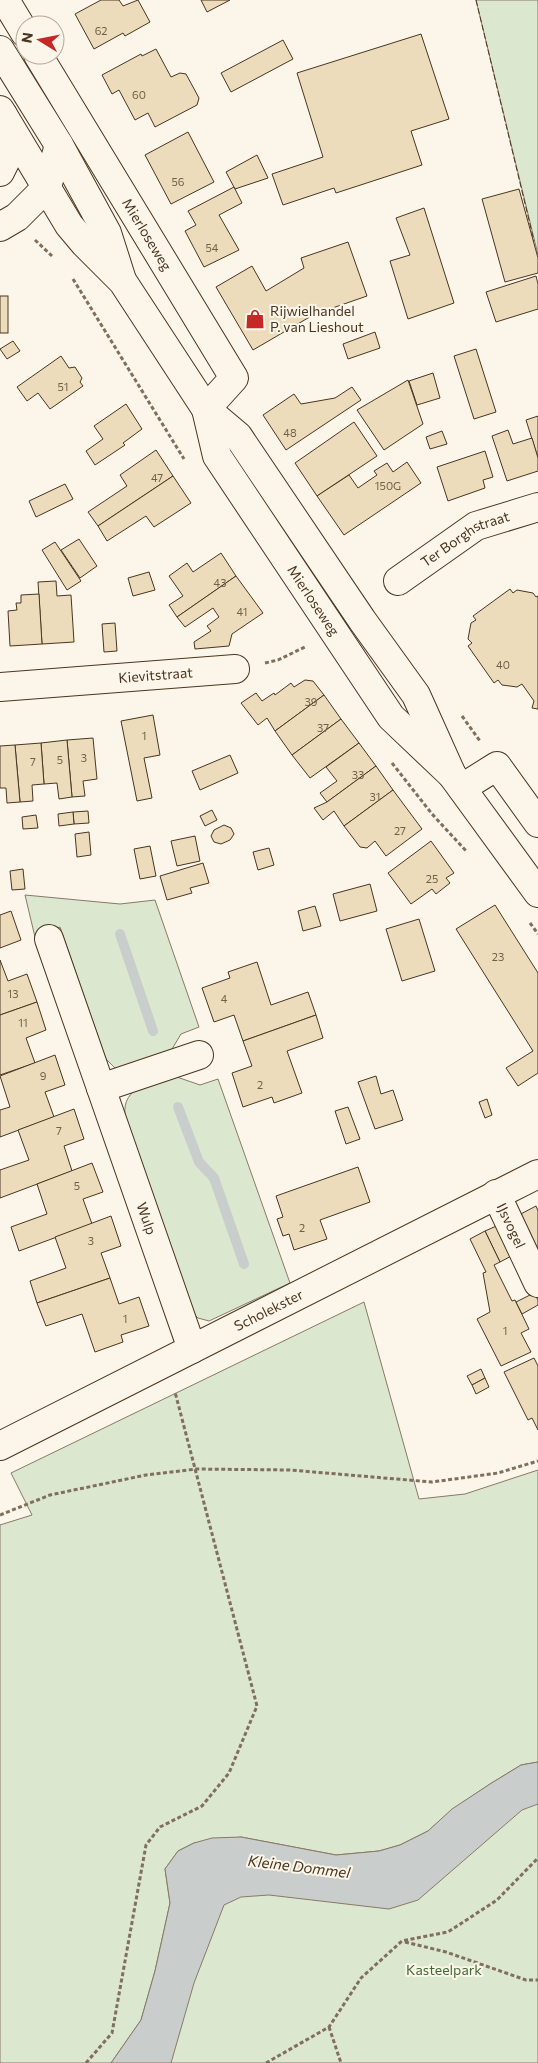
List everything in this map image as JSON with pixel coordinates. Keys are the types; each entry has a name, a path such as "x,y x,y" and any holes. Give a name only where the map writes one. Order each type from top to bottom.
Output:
{"street":[{"path":"5,0 15,16"},
{"name":"Mierloseweg","path":"0,50 60,145 107,233 123,282"},
{"name":"Mierloseweg","path":"44,65 234,378 206,409"},
{"path":"0,172 7,158 2,112"},
{"name":"Mierloseweg","path":"2,112 70,225 80,238 123,282 206,409 217,456 391,717 457,781 538,893"},
{"path":"0,227 17,217 47,187 60,145"},
{"name":"Ter Borghstraat","path":"398,581 476,526 538,507"},
{"name":"Kievitstraat","path":"0,687 235,669"},
{"path":"457,781 497,766 538,823"},
{"name":"Wulp","path":"49,939 192,1349"},
{"path":"101,1088 199,1054"},
{"name":"Scholekster","path":"0,1446 538,1174"},
{"name":"IJsvogel","path":"496,1194 538,1283"}],"path":[{"path":"235,669 278,660 307,646"},
{"path":"86,2063 112,2033 146,1845 160,1827 202,1806 229,1773 257,1706 167,1363"},
{"path":"0,1515 50,1495 146,1476 196,1469 290,1470 432,1482 498,1473 538,1460"},
{"path":"266,2063 329,2027 361,1978 402,1941 448,1932 497,1900 538,1858"},
{"path":"402,1941 446,1952 526,1980 538,1980"},
{"path":"329,2027 341,2063"}],"green space":[{"path":"476,0 538,0 538,255"},
{"path":"25,895 120,904 155,900 199,1027 181,1034 169,1054 116,1069 106,1059 60,927 35,937"},
{"path":"174,1076 200,1085 218,1079 290,1283 209,1321 198,1318 194,1314 125,1115 125,1105 133,1092 140,1087"},
{"path":"364,1302 419,1499 465,1494 538,1470 538,1762 521,1765 490,1784 453,1809 428,1831 400,1845 379,1851 336,1855 241,1837 194,1843 178,1851 165,1869 170,1903 155,1971 141,2020 111,2063 0,2063 0,1525 32,1515 11,1473"},
{"name":"Kasteelpark","path":"538,1795 538,2063 147,2063 215,1893 384,1891"}],"water":[{"name":"Kleine Dommel","path":"538,1762 538,1804 522,1810 418,1900 389,1909 269,1895 241,1897 224,1905 194,1983 171,2063 111,2063 141,2020 155,1971 170,1903 165,1869 178,1851 194,1843 212,1838 241,1837 336,1855 379,1851 400,1845 428,1831 452,1809 490,1784 521,1765"}],"building":[{"path":"101,0 119,0 123,6 138,0 150,22 125,36 123,33 94,49 75,14"},
{"path":"201,0 230,0 207,12"},
{"path":"421,34 449,119 411,131 422,165 336,193 334,188 283,205 272,174 323,157 297,73"},
{"path":"283,40 293,59 231,92 221,73"},
{"path":"156,49 171,77 180,73 186,74 199,98 197,105 155,127 148,113 135,120 119,90 112,94 102,75 141,54 142,56"},
{"path":"188,132 214,182 171,204 145,155"},
{"path":"257,155 268,178 235,189 226,172"},
{"path":"234,187 242,203 219,215 239,250 204,267 185,231 196,225 188,211"},
{"path":"519,189 538,258 538,273 505,282 482,199"},
{"path":"424,208 454,303 408,319 390,261 410,255 396,218"},
{"path":"348,242 367,296 320,311 253,350 216,287 252,266 266,291 304,268 301,258"},
{"path":"536,276 538,284 538,309 496,322 486,292"},
{"path":"0,296 8,296 8,333 0,333"},
{"path":"375,332 380,348 348,359 343,344"},
{"path":"13,341 20,351 7,359 0,349"},
{"path":"476,349 496,412 474,419 454,356"},
{"path":"61,356 69,368 75,367 82,378 80,382 83,386 50,409 38,393 27,401 17,387"},
{"path":"433,373 440,398 417,405 409,381"},
{"path":"408,380 423,424 384,450 357,410"},
{"path":"352,387 361,400 286,450 263,415 294,394 301,404 335,398"},
{"path":"126,404 142,429 123,443 125,445 95,465 86,451 103,439 94,426"},
{"path":"538,416 538,458 526,420"},
{"path":"354,422 377,456 317,496 295,463"},
{"path":"508,430 513,444 532,438 538,458 538,471 507,481 492,436"},
{"path":"442,431 447,444 430,449 426,437"},
{"path":"156,450 173,476 98,526 88,512 127,486 120,475"},
{"path":"485,451 493,477 483,480 485,488 448,501 437,467"},
{"path":"407,462 421,483 344,535 317,496 349,475 358,488 377,475 374,471 387,463 393,472"},
{"path":"173,476 191,503 154,527 146,516 107,541 98,526"},
{"path":"65,484 73,499 36,517 29,501"},
{"path":"79,539 97,566 80,578 61,550"},
{"path":"55,542 81,581 67,590 42,550"},
{"path":"221,553 236,576 177,617 169,605 183,596 169,576 187,563 193,572"},
{"path":"149,572 155,590 133,596 128,578"},
{"path":"236,576 263,613 232,634 229,646 195,649 194,642 211,631 207,626 219,617 213,608 185,627 177,617"},
{"path":"56,581 57,596 71,595 74,642 42,644 38,582"},
{"path":"510,589 513,593 517,590 533,593 536,597 538,596 538,709 532,708 534,701 522,684 517,687 502,685 498,680 494,683 468,646 472,643 468,639 471,623 476,620 473,616"},
{"path":"39,594 42,644 10,646 8,611 17,610 16,603 21,603 21,595"},
{"path":"115,623 117,651 104,652 102,624"},
{"path":"305,680 313,681 324,695 275,731 267,718 258,725 241,703 256,693 262,701 274,693 275,695 291,683 294,687"},
{"path":"324,695 341,719 292,755 275,731"},
{"path":"153,715 160,755 144,758 152,798 137,801 121,721"},
{"path":"341,719 359,743 310,778 292,755"},
{"path":"93,738 97,779 83,781 85,796 72,797 67,740"},
{"path":"67,740 72,797 59,799 57,783 44,784 41,743"},
{"path":"41,743 44,784 32,785 33,801 20,802 15,745"},
{"path":"359,743 376,766 327,802 320,793 337,781 326,767"},
{"path":"15,745 20,802 7,803 6,788 0,788 0,746"},
{"path":"230,755 238,773 200,790 192,771"},
{"path":"376,766 393,790 344,826 334,811 323,820 314,808 327,802"},
{"path":"393,790 422,829 386,856 375,841 367,848 360,847 344,826"},
{"path":"212,810 217,820 205,826 200,816"},
{"path":"88,811 89,823 74,824 73,812"},
{"path":"73,812 74,824 59,826 58,814"},
{"path":"36,815 38,828 23,829 22,817"},
{"path":"224,825 231,828 234,834 230,840 221,844 214,842 211,836 214,830"},
{"path":"89,832 91,855 77,857 75,834"},
{"path":"195,836 200,861 177,866 171,841"},
{"path":"431,841 454,873 446,878 450,883 436,894 432,889 411,904 388,873"},
{"path":"150,846 156,876 140,879 134,849"},
{"path":"269,848 274,865 258,870 253,852"},
{"path":"203,863 209,883 190,888 192,893 167,900 160,876"},
{"path":"23,869 25,889 12,890 10,871"},
{"path":"370,884 377,911 340,921 333,894"},
{"path":"495,905 538,973 538,1073 518,1086 506,1068 533,1051 456,929"},
{"path":"315,906 321,926 303,931 298,911"},
{"path":"11,911 21,940 0,948 0,915"},
{"path":"419,919 435,971 402,981 386,929"},
{"path":"0,960 8,981 27,974 37,1002 0,1015"},
{"path":"257,962 271,1005 308,992 316,1015 243,1041 234,1015 214,1022 202,988 230,978 228,972"},
{"path":"37,1002 46,1030 26,1038 35,1063 0,1075 0,1015"},
{"path":"316,1015 323,1038 287,1051 302,1093 274,1103 272,1097 243,1107 232,1073 252,1066 243,1041"},
{"path":"55,1055 65,1085 45,1092 54,1117 0,1137 0,1110 10,1107 0,1076"},
{"path":"376,1076 381,1094 393,1090 403,1120 375,1129 358,1082"},
{"path":"487,1099 492,1115 485,1118 479,1102"},
{"path":"348,1107 360,1139 346,1144 335,1111"},
{"path":"74,1109 84,1139 64,1146 72,1171 0,1198 0,1170 29,1160 18,1130"},
{"path":"92,1163 103,1192 83,1199 92,1224 19,1251 11,1227 47,1214 37,1184"},
{"path":"358,1167 370,1202 320,1220 327,1239 294,1250 289,1234 283,1236 277,1219 283,1217 276,1196"},
{"path":"536,1206 538,1211 538,1259 517,1216"},
{"path":"111,1216 121,1246 101,1253 110,1278 37,1303 30,1281 66,1268 55,1237"},
{"path":"501,1224 515,1254 500,1262 485,1231"},
{"path":"485,1231 500,1262 494,1265 512,1301 515,1300 529,1329 521,1333 531,1352 501,1366 477,1319 490,1312 483,1273 486,1272 470,1239"},
{"path":"110,1278 119,1304 139,1297 149,1326 121,1335 123,1342 95,1352 82,1314 46,1326 37,1303"},
{"path":"534,1293 538,1300 538,1305 522,1314 516,1302"},
{"path":"534,1358 538,1366 538,1430 532,1418 528,1420 504,1372"},
{"path":"481,1369 485,1378 472,1385 467,1376"},
{"path":"485,1378 489,1387 476,1394 472,1385"}],"waterway":[{"path":"120,934 153,1031"},
{"path":"178,1107 199,1162 214,1178 244,1264"}],"fence":[{"path":"476,0 534,241"}],"place":[{"name":"Rijwielhandel P. van Lieshout","path":"255,319"}]}
